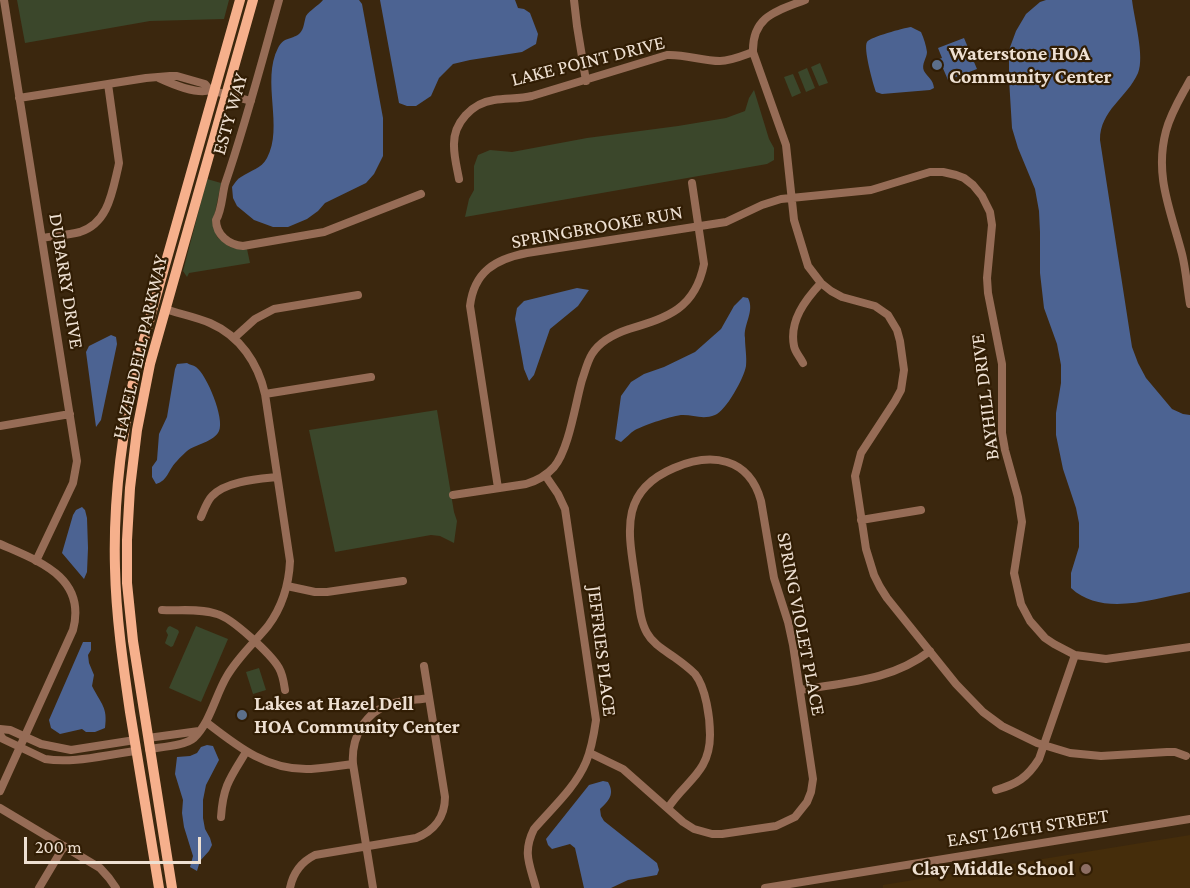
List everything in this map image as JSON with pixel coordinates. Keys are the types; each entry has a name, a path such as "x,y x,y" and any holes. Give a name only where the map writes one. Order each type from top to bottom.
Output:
{"main road":[{"name":"HAZEL DELL PARKWAY","path":"159,888 122,655 115,580 115,527 121,452 127,407 141,348 212,90 240,0"},
{"name":"HAZEL DELL PARKWAY","path":"172,888 132,641 127,583 130,488 136,430 150,364 253,0"}],"street":[{"name":"DUBARRY DRIVE","path":"4,0 77,461 73,483 34,559"},
{"name":"ESTY WAY","path":"279,0 216,220 222,236 233,244 243,246 318,233 421,194"},
{"path":"574,0 586,81"},
{"path":"805,0 781,4 761,23 753,40 753,52 786,145 794,220 813,274 831,291 842,297 874,306 888,315 897,330 903,357 904,378 901,390 861,453 855,476 870,563 880,587 956,684 983,712 1016,734 1070,753 1124,755 1175,752 1186,756"},
{"name":"LAKE POINT DRIVE","path":"459,179 454,150 458,128 469,111 486,101 527,97 667,55 722,61 753,52"},
{"path":"19,98 158,77 203,92 212,90 251,101"},
{"path":"1189,83 1175,106 1170,120 1164,143 1162,166 1164,190 1182,253 1190,304"},
{"path":"42,238 87,229 100,219 106,209 119,163 108,84"},
{"name":"BAYHILL DRIVE","path":"791,198 871,190 930,172 956,175 973,185 990,212 992,225 987,286 1002,364 1002,433 1022,522 1014,573 1021,603 1030,621 1038,630 1054,644 1075,655 1106,659 1190,647"},
{"path":"453,495 526,484 545,475 554,467 562,452 585,370 590,356 597,347 615,334 674,312 691,297 701,277 704,264 692,183"},
{"name":"SPRINGBROOKE RUN","path":"498,488 470,306 473,290 478,280 494,264 513,256 731,220 771,201 791,198"},
{"path":"803,363 794,345 796,320 800,308 821,283"},
{"path":"234,338 255,319 274,309 358,295"},
{"path":"149,744 186,742 194,737 206,722 228,675 273,618 284,596 290,568 290,551 265,394 256,366 234,338 211,323 165,309"},
{"path":"265,394 371,377"},
{"path":"0,426 70,414"},
{"name":"SPRING VIOLET PLACE","path":"590,753 623,769 683,822 694,829 712,834 776,826 795,817 807,802 813,779 788,621 774,578 758,493 750,478 731,463 707,458 695,460 664,472 639,496 630,518 629,537 644,626 653,641 696,676 704,693 710,724 710,746 706,761 699,773 668,808"},
{"name":"JEFFRIES PLACE","path":"536,888 527,856 530,837 534,829 579,776 590,753 596,720 565,509 545,475"},
{"path":"201,517 210,498 225,487 235,483 278,477"},
{"path":"861,520 921,510"},
{"path":"0,544 34,559 51,569 64,581 72,596 76,616 73,630 0,791"},
{"path":"287,586 327,592 403,580"},
{"path":"162,610 218,614 233,622 279,667 285,690"},
{"path":"800,690 884,675 911,664 930,651"},
{"path":"996,790 1011,786 1024,778 1040,759 1075,655"},
{"path":"290,888 292,878 310,857 421,836 432,829 441,816 445,797 424,666"},
{"path":"373,888 353,764 356,736 372,714 392,704 429,698"},
{"path":"206,722 246,752 273,765 310,769 353,764"},
{"path":"0,729 10,730 41,744 71,750 136,746"},
{"path":"0,735 3,739 45,759 53,760 76,760 136,746"},
{"path":"221,818 227,785 246,752"},
{"path":"0,808 100,868 116,888"},
{"name":"EAST 126TH STREET","path":"767,888 1190,819"},
{"path":"39,888 64,846"}],"shaded area":[{"name":"Clay Middle School","path":"1190,835 1190,888 883,888 883,885"}],"green space":[{"path":"17,0 229,0 224,19 150,21 25,43"},
{"path":"820,63 828,83 819,86 811,67"},
{"path":"807,68 815,88 806,92 798,72"},
{"path":"793,74 801,93 792,97 784,77"},
{"path":"754,90 774,148 774,160 767,164 465,217 469,199 474,190 474,166 478,155 490,150 512,152 587,138 726,118 745,111"},
{"path":"207,179 221,183 214,218 217,237 230,247 247,249 250,263 189,273 187,277 183,271"},
{"path":"437,410 457,521 454,543 440,536 431,535 335,552 309,430"},
{"path":"170,626 179,632 171,647 165,643 168,635 166,631"},
{"path":"196,626 228,639 201,702 169,688"},
{"path":"259,668 266,690 253,694 246,672"}],"water":[{"path":"323,0 359,0 362,4 383,118 383,156 374,174 366,183 325,203 307,219 288,227 273,227 254,220 237,206 233,198 232,187 240,178 262,165 272,146 274,132 272,75 273,61 278,48 280,44 300,33 306,16"},
{"path":"380,0 515,0 518,8 530,13 538,34 536,44 522,52 453,64 439,78 431,96 416,106 407,106 399,103"},
{"path":"1046,0 1132,0 1140,66 1133,82 1104,120 1100,140 1132,347 1146,378 1172,409 1190,415 1190,592 1128,604 1097,602 1083,597 1071,588 1071,573 1079,547 1079,523 1063,469 1056,435 1061,365 1057,344 1044,308 1040,273 1039,211 1035,189 1012,128 1009,79 1009,50 1016,31 1026,14 1040,2"},
{"path":"911,27 921,32 923,37 927,52 923,68 934,88 882,94 876,92 867,58 867,42 880,35"},
{"path":"964,38 977,69 948,80 939,59 942,58 938,48"},
{"path":"577,288 589,290 578,306 550,329 534,375 529,381 524,369 515,319 517,308 524,301"},
{"path":"743,297 748,298 750,303 745,333 746,366 738,386 724,407 711,416 678,415 666,418 635,430 621,442 615,439 621,396 631,382 695,352 721,329 734,306"},
{"path":"111,335 116,337 117,344 101,420 96,427 86,352 89,346"},
{"path":"187,363 196,367 210,388 219,417 219,431 213,438 187,451 174,464 166,477 156,484 152,477 152,467 157,460 159,434 167,417 175,369 177,364"},
{"path":"82,507 87,518 88,548 87,572 84,579 62,553 73,515"},
{"path":"83,642 91,642 88,655 94,675 92,686 105,710 105,728 95,732 86,732 82,729 60,734 51,728 49,720"},
{"path":"207,745 213,746 219,760 206,785 203,800 205,829 212,845 200,861 197,871 190,867 193,856 184,827 183,800 175,774 177,757 190,756"},
{"path":"608,782 611,790 608,800 600,809 604,821 657,863 659,870 657,875 628,880 611,888 584,888 575,848 570,844 552,849 546,839 589,785"}],"place":[{"name":"Waterstone HOA Community Center","path":"937,65"},
{"name":"Lakes at Hazel Dell HOA Community Center","path":"242,715"},
{"name":"Clay Middle School","path":"1086,869"}]}
